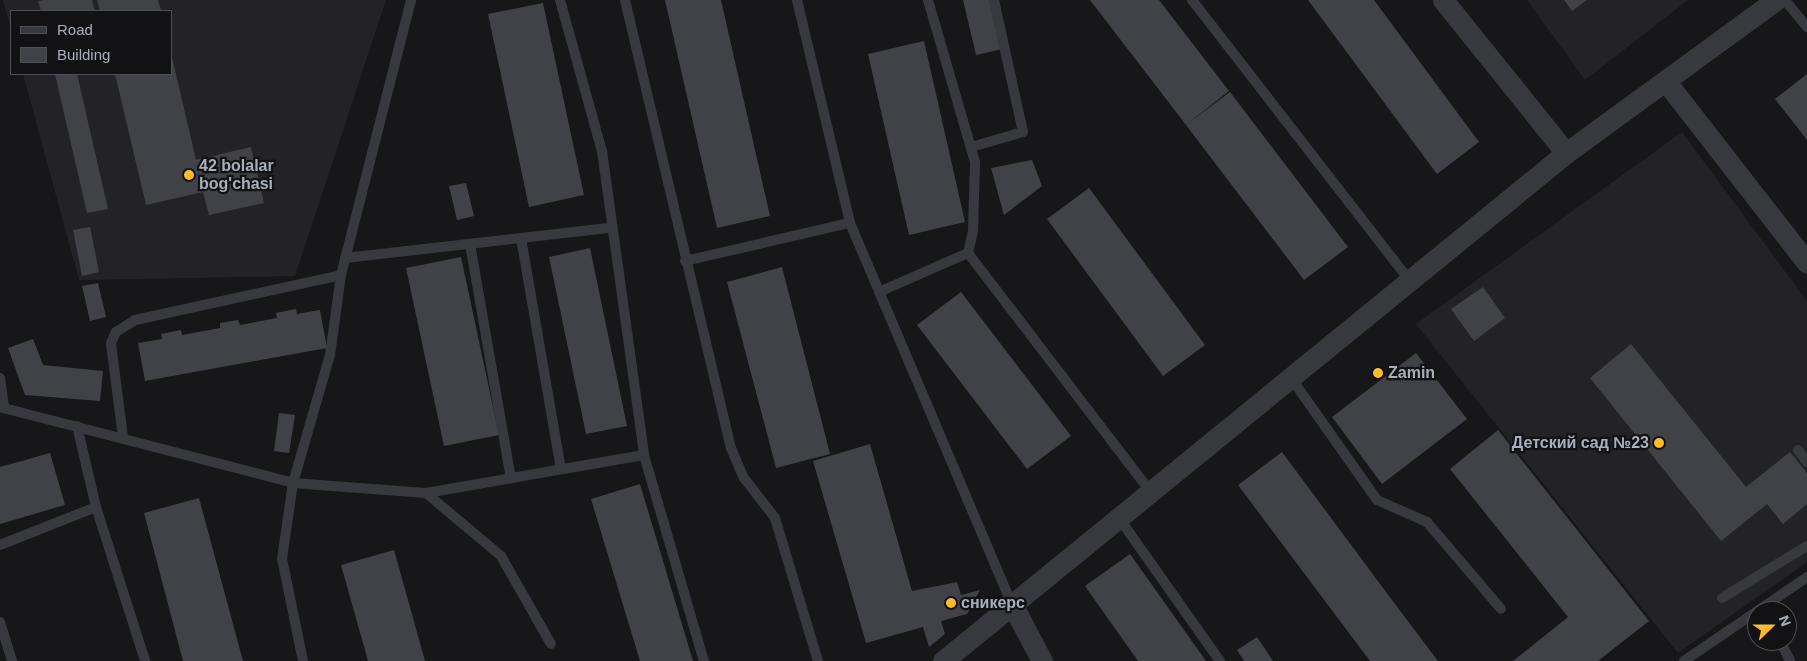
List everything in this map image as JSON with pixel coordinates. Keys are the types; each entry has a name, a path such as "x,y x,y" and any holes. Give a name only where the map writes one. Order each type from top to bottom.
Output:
{"street":[{"path":"1443,0 1566,153"},
{"path":"943,661 1566,153 1667,82 1776,0"},
{"path":"1667,82 1807,263"},
{"path":"1012,604 1042,661"}],"lane":[{"path":"303,661 282,559 293,483 330,355 341,275 411,0"},
{"path":"560,0 602,151 610,228 644,455 704,661"},
{"path":"625,0 685,261 731,448 744,478 775,518 818,661"},
{"path":"797,0 850,223 1012,604"},
{"path":"928,0 975,162 973,231 968,253"},
{"path":"971,147 1023,132 994,0"},
{"path":"1192,0 1410,280"},
{"path":"1785,0 1807,27"},
{"path":"685,261 850,223"},
{"path":"346,258 610,228"},
{"path":"521,238 561,469"},
{"path":"470,244 511,478"},
{"path":"878,292 968,253"},
{"path":"968,253 1151,492"},
{"path":"123,437 111,343 116,332 135,320 341,275"},
{"path":"0,378 2,407 123,437 293,483 426,493 644,455"},
{"path":"1291,378 1377,500 1428,522 1501,609"},
{"path":"77,426 96,507 145,661"},
{"path":"1798,450 1807,462"},
{"path":"426,493 501,556 551,644"},
{"path":"0,545 96,507"},
{"path":"1119,518 1220,661"},
{"path":"1722,598 1807,546"},
{"path":"1775,601 1807,577"},
{"path":"1684,661 1747,620"},
{"path":"0,622 12,661"}],"shaded area":[{"name":"42 bolalar bog'chasi","path":"3,0 386,0 295,276 79,280 23,75 172,75 172,10 10,10 10,26"},
{"path":"1527,0 1688,0 1585,80"},
{"name":"Детский сад №23","path":"1682,132 1807,301 1807,562 1752,601 1747,601 1747,604 1678,653 1416,324"}],"building":[{"path":"92,0 95,10 41,10 38,1"},
{"path":"97,0 158,0 161,10 100,10"},
{"path":"665,0 721,0 770,216 717,228"},
{"path":"963,0 990,0 1002,49 976,55"},
{"path":"1090,0 1159,0 1229,91 1186,125"},
{"path":"1308,0 1374,0 1479,142 1437,174"},
{"path":"1564,0 1587,0 1572,11"},
{"path":"543,3 584,195 529,207 488,14"},
{"path":"924,41 965,222 909,235 868,54"},
{"path":"172,57 196,160 251,147 264,203 209,215 203,192 146,205 115,75 172,75"},
{"path":"1807,74 1807,140 1775,99"},
{"path":"55,75 77,75 108,209 87,213"},
{"path":"1230,92 1348,247 1304,280 1186,125"},
{"path":"1032,160 1042,186 1004,215 991,168"},
{"path":"466,183 474,216 457,220 449,186"},
{"path":"1089,188 1205,345 1163,376 1047,219"},
{"path":"90,227 99,272 82,276 73,230"},
{"path":"590,248 627,426 586,434 549,257"},
{"path":"461,257 499,435 444,446 406,268"},
{"path":"782,267 830,454 776,468 727,282"},
{"path":"98,283 106,317 90,321 82,286"},
{"path":"1483,287 1505,318 1474,341 1451,309"},
{"path":"961,292 1071,436 1027,469 917,325"},
{"path":"296,309 297,314 320,310 327,348 145,381 138,343 162,339 161,334 181,330 182,335 220,328 220,323 238,320 240,325 277,318 276,313"},
{"path":"33,339 43,365 103,371 100,401 25,395 8,348"},
{"path":"1631,344 1746,487 1790,452 1807,473 1807,504 1783,524 1767,504 1721,541 1590,378"},
{"path":"1416,353 1467,419 1382,484 1332,417"},
{"path":"279,413 295,415 289,453 274,451"},
{"path":"1498,430 1649,621 1598,661 1513,661 1568,617 1450,469"},
{"path":"870,444 912,591 957,582 961,595 980,590 967,614 941,621 945,634 929,647 923,627 866,643 813,461"},
{"path":"1282,452 1438,661 1370,661 1238,485"},
{"path":"50,453 65,505 0,524 0,467"},
{"path":"640,484 693,661 640,661 591,499"},
{"path":"199,498 243,661 183,661 144,513"},
{"path":"394,550 425,661 368,661 341,565"},
{"path":"1130,554 1206,661 1138,661 1085,586"},
{"path":"1257,637 1273,661 1244,661 1237,650"}],"place":[{"name":"42 bolalar bog'chasi","path":"189,175"},
{"name":"Zamin","path":"1378,373"},
{"name":"Детский сад №23","path":"1659,443"},
{"name":"сникерс","path":"951,603"}]}
